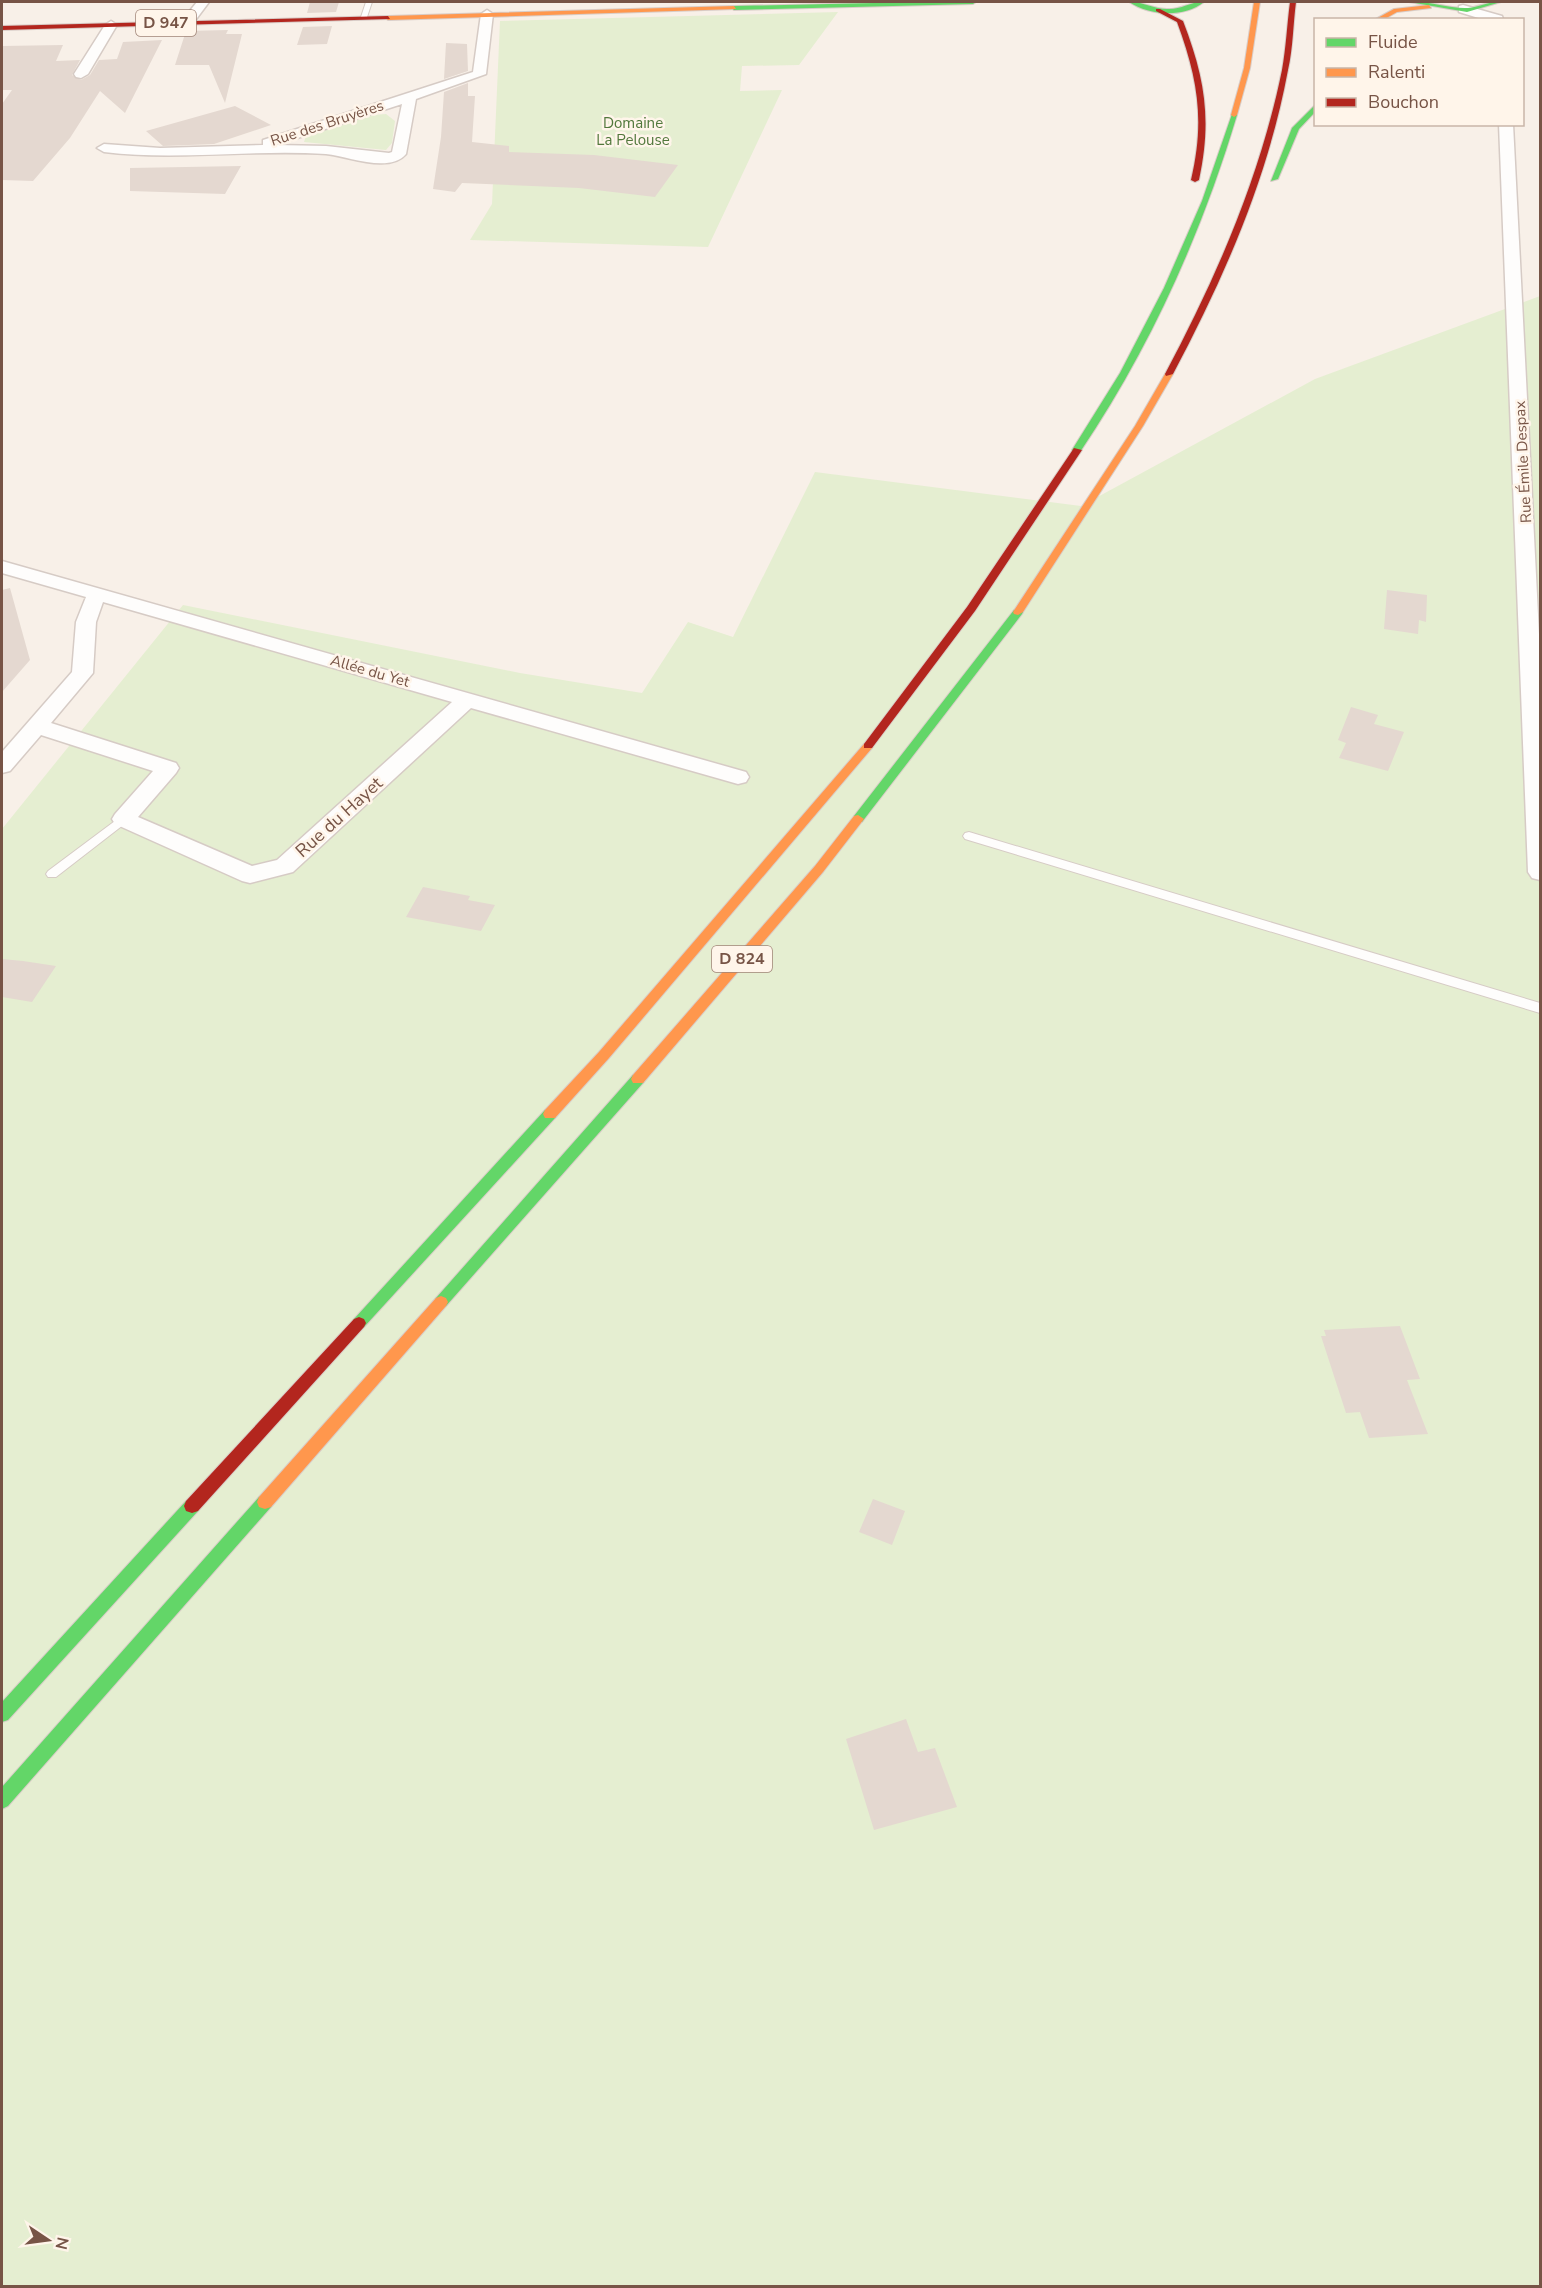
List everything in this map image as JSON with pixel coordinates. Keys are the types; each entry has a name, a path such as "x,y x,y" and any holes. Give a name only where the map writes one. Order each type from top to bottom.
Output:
{"main road":[{"name":"D 947","path":"2,28 487,14 603,6 974,2"},
{"path":"1117,2 1133,2 1158,10 1180,21 1185,32 1204,116 1204,144 1178,264"},
{"path":"1158,10 1191,8 1202,2"},
{"name":"D 824","path":"2,1714 604,1055 858,759 971,609 1099,418 1143,337 1178,264 1204,205 1227,141 1247,68 1257,2"},
{"name":"D 824","path":"2,1800 650,1065 819,869 1011,624 1172,371 1231,246 1256,179 1285,69 1293,2"},
{"path":"1412,2 1429,7"},
{"path":"1381,18 1396,10 1429,7 1463,9 1496,3"},
{"path":"1271,188 1296,128 1314,108"},
{"path":"1197,319 1238,264"}],"street":[{"path":"186,23 203,2"},
{"path":"1496,3 1497,18"},
{"path":"1463,9 1494,18"},
{"name":"Rue des Bruyères","path":"244,150 479,74 487,14"},
{"path":"81,74 111,25"},
{"name":"Rue des Bruyères","path":"104,148 144,154 244,150 328,150 383,159 399,154 410,96"},
{"name":"Rue Émile Despax","path":"1506,126 1540,872"},
{"name":"Allée du Yet","path":"2,567 738,777"},
{"path":"2,766 82,673 87,656 85,629 89,605 98,595"},
{"name":"Rue du Hayet","path":"123,819 250,875 285,866 468,699"},
{"path":"36,726 168,768 123,819"}],"lane":[{"path":"364,17 369,2"},
{"path":"52,874 123,819"},
{"path":"969,836 1540,1008"}],"green space":[{"name":"Domaine La Pelouse","path":"838,12 799,65 742,66 740,91 782,90 708,247 470,240 492,204 500,21"},
{"path":"386,114 395,121 392,143 386,150 304,142 306,136 373,115"},
{"path":"1540,296 1540,2286 2,2286 2,829 183,605 520,673 642,693 688,622 733,637 815,472 1081,506 1315,379"}],"building":[{"path":"310,2 339,2 336,12 307,13"},
{"path":"332,26 327,44 297,45 303,27"},
{"path":"228,30 226,34 242,34 225,103 209,65 175,65 186,31"},
{"path":"162,40 125,113 100,91 70,138 33,181 2,180 2,104 12,90 2,90 2,46 63,45 56,61 80,60 72,75 81,80 90,75 99,60 117,59 123,42"},
{"path":"446,43 467,44 468,71 444,79"},
{"path":"468,83 468,96 475,96 472,142 509,146 509,152 594,155 678,165 655,197 579,188 462,183 455,192 433,189 441,137 444,92"},
{"path":"235,106 271,125 214,144 163,146 146,131"},
{"path":"241,166 225,194 130,191 130,168"},
{"path":"10,588 30,660 2,692 2,590"},
{"path":"1387,590 1427,595 1426,622 1419,620 1418,634 1384,629"},
{"path":"1351,707 1378,715 1374,724 1404,732 1388,771 1339,758 1346,743 1338,740"},
{"path":"423,887 470,896 468,900 495,905 481,931 406,917"},
{"path":"2,959 56,966 32,1002 2,997"},
{"path":"1400,1326 1420,1379 1407,1380 1428,1434 1369,1438 1360,1412 1346,1413 1321,1336 1326,1336 1324,1330"},
{"path":"873,1499 905,1511 892,1545 859,1532"},
{"path":"906,1719 918,1752 935,1748 957,1807 874,1830 846,1739"}],"traffic: fast":[{"path":"734,8 973,2"},
{"path":"1132,2 1167,11 1184,9 1201,2"},
{"path":"1412,2 1467,10 1498,2"},
{"path":"1274,179 1296,128 1314,108"},
{"path":"1077,450 1125,373 1168,288 1206,201 1234,115"},
{"path":"858,819 1018,612"},
{"path":"441,1302 638,1079"},
{"path":"359,1323 550,1114"},
{"path":"2,1800 265,1502"},
{"path":"2,1714 192,1506"}],"traffic: slow":[{"path":"1234,115 1247,68 1257,2"},
{"path":"1381,18 1396,10 1429,7"},
{"path":"388,18 734,8"},
{"path":"1018,612 1139,426 1169,374"},
{"path":"550,1114 604,1055 868,746"},
{"path":"638,1079 819,869 858,819"},
{"path":"265,1502 441,1302"}],"traffic: jam":[{"path":"1169,374 1206,302 1239,227 1253,188 1266,149 1285,70 1293,2"},
{"path":"1158,10 1180,21 1199,81 1203,138 1195,180"},
{"path":"2,28 388,18"},
{"path":"868,746 971,609 1077,450"},
{"path":"192,1506 359,1323"}]}
